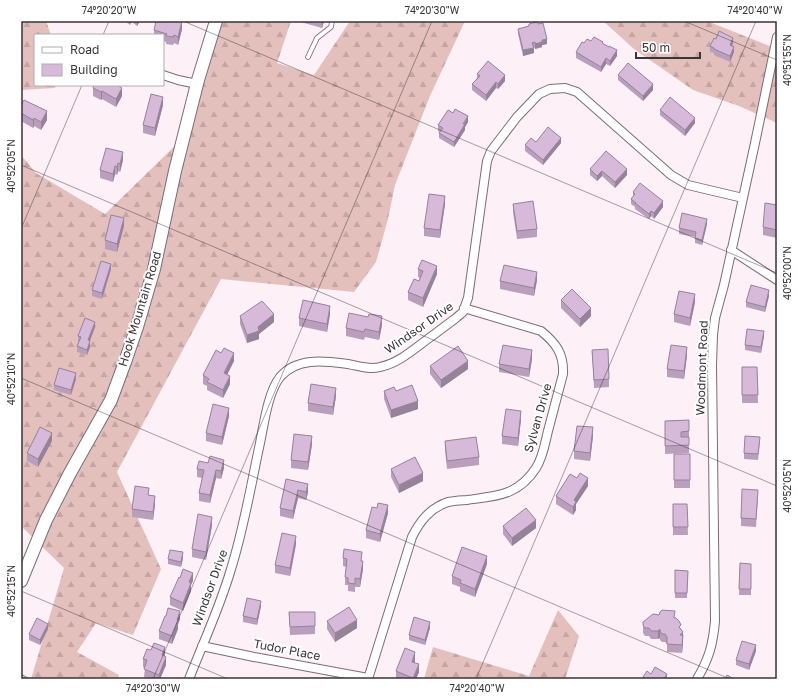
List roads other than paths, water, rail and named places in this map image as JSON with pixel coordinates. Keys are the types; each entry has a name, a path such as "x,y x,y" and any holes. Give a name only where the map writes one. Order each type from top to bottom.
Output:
{"street":[{"name":"Hook Mountain Road","path":"21,581 46,520 70,473 111,400 125,362 154,269 175,171 197,84 216,21"},
{"name":"Woodmont Road","path":"697,679 709,656 715,622 712,350 715,318 724,285 777,38"},
{"path":"164,75 197,84"},
{"name":"Windsor Drive","path":"189,679 221,599 231,569 239,539 266,412 273,389 280,377 291,367 309,362 336,363 367,368 391,364 463,312 468,298 487,161 491,152 517,117 539,94 550,89 565,88 577,92 677,178 688,184 743,198"},
{"path":"731,250 777,280"},
{"name":"Sylvan Drive","path":"368,678 412,537 422,520 429,513 449,502 502,494 514,490 535,470 544,448 563,374 560,354 556,346 541,330 464,308"},
{"name":"Tudor Place","path":"202,646 368,678"}],"lane":[{"path":"308,57 316,38 331,27 332,21"}]}
